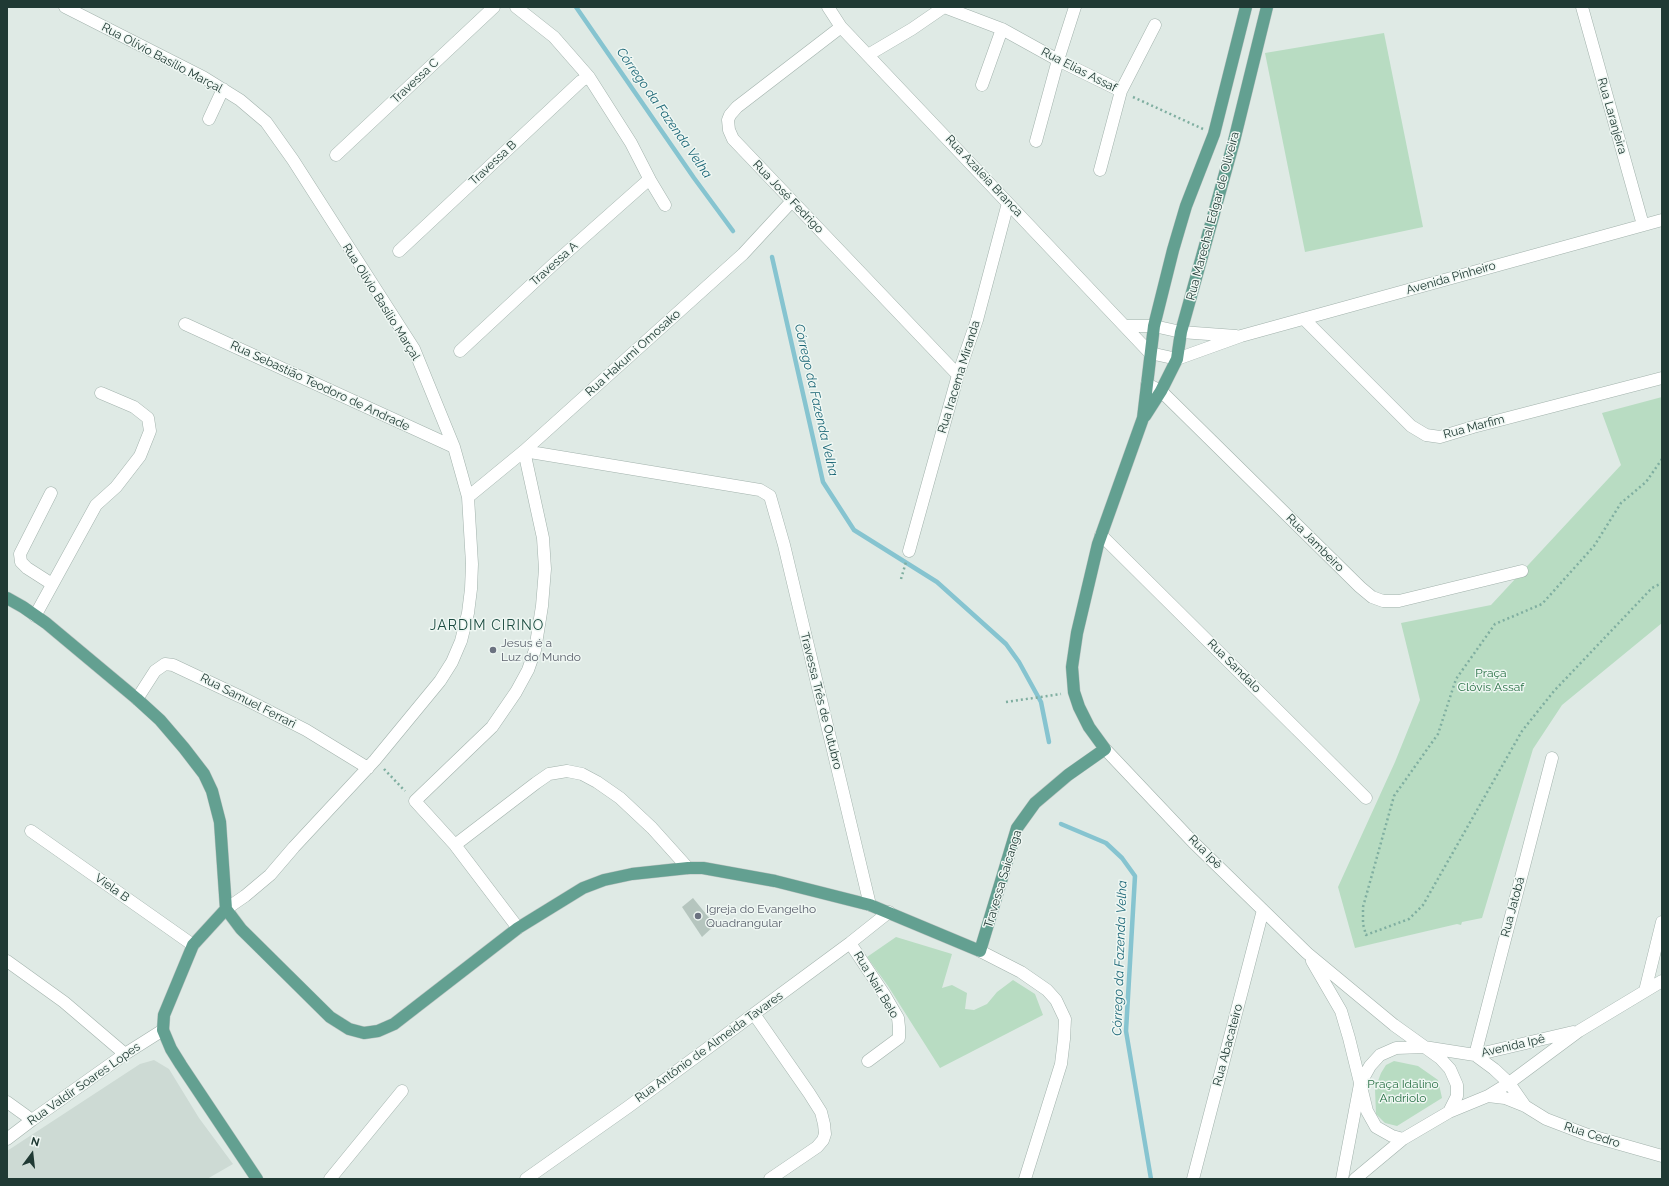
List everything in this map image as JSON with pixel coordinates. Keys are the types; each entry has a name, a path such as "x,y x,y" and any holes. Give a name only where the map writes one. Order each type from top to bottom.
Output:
{"main road":[{"name":"Rua Marechal Edgar de Oliveira","path":"1105,749 1089,727 1079,707 1074,692 1072,667 1077,633 1094,559 1143,418 1154,326 1173,250 1186,206 1214,134 1246,7"},
{"name":"Rua Marechal Edgar de Oliveira","path":"1143,418 1161,391 1177,359 1182,332 1234,141 1267,7"},
{"path":"7,598 35,616 137,699 160,720 184,748 204,774 212,791 220,822 226,909 241,930 330,1017 349,1029 364,1033 378,1032 394,1024 518,928 583,888 604,880 632,874 688,868 703,868 775,881 870,905 980,951"},
{"name":"Travessa Saicanga","path":"980,951 1017,828 1035,803 1068,775 1105,749"},
{"path":"226,909 193,945 164,1015 163,1030 171,1049 181,1065 257,1179"}],"street":[{"name":"Rua Olívio Basílio Marçal","path":"65,7 203,77 240,100 266,122 293,160 414,349 454,447 468,497 472,564 471,589 468,613 461,641 452,662 440,681 371,764 270,875 245,896 226,909"},
{"name":"Travessa C","path":"336,155 494,7"},
{"path":"516,7 554,37 589,77 631,143 665,205"},
{"name":"Rua Azaleia Branca","path":"828,7 841,27 1150,353"},
{"path":"868,55 912,29 944,7"},
{"name":"Rua Elias Assaf","path":"944,7 1002,29 1058,60 1121,91"},
{"path":"1036,141 1058,60 1075,7"},
{"name":"Rua Laranjeira","path":"1582,7 1643,225"},
{"path":"1100,170 1121,91 1155,25"},
{"name":"Rua José Fedrigo","path":"841,27 738,107 728,120 729,130 733,139 958,375"},
{"path":"982,85 1002,29"},
{"name":"Travessa B","path":"399,251 581,81 589,77"},
{"path":"208,119 223,90"},
{"name":"Travessa A","path":"460,351 557,261 650,180"},
{"name":"Rua Hakumi Omosako","path":"468,497 524,451 743,254 792,201"},
{"name":"Rua Iracema Miranda","path":"909,551 958,375 977,320 1008,203"},
{"name":"Avenida Pinheiro","path":"1177,359 1241,336 1662,220"},
{"name":"Rua Marfim","path":"1304,319 1411,426 1426,435 1440,437 1473,426 1662,378"},
{"name":"Rua Sebastião Teodoro de Andrade","path":"185,324 454,447"},
{"path":"1126,326 1154,326"},
{"name":"Avenida Pinheiro","path":"1154,326 1182,332 1241,336"},
{"path":"1150,353 1177,359"},
{"name":"Rua Jambeiro","path":"1147,384 1161,391 1360,587 1372,597 1383,601 1399,600 1522,571"},
{"path":"35,616 96,505 116,487 140,456 150,431 148,418 134,408 101,393"},
{"path":"518,928 455,844 415,801 492,727 516,692 528,670 535,650 542,606 545,569 543,538 524,451"},
{"name":"Travessa Três de Outubro","path":"524,451 760,490 770,496 786,553 870,905"},
{"path":"51,492 20,554 21,562 27,568 52,584"},
{"name":"Rua Sandalo","path":"1102,535 1366,798"},
{"name":"Rua Samuel Ferrari","path":"137,699 159,667 165,664 173,665 241,697 371,764"},
{"name":"Rua Ipê","path":"1105,749 1193,842 1307,953 1424,1047"},
{"name":"Rua Jatobá","path":"1475,1056 1552,758"},
{"path":"455,844 536,783 550,774 567,771 582,774 598,782 620,798 652,828 688,868"},
{"name":"Viela B","path":"31,831 193,945"},
{"name":"Rua Abacateiro","path":"1193,1179 1263,910"},
{"name":"Rua Antônio de Almeida Tavares","path":"533,1177 850,943 889,912"},
{"path":"1646,991 1662,922"},
{"name":"Rua Nair Belo","path":"850,943 898,1018 899,1038 868,1061"},
{"path":"980,951 1021,972 1047,990 1056,1000 1065,1019 1061,1064 1025,1179"},
{"name":"Rua Ipê","path":"1307,953 1341,1011 1360,1084"},
{"path":"7,961 64,1002 125,1054"},
{"name":"Avenida Ipê","path":"1449,1112 1488,1096 1509,1083 1578,1031 1660,984"},
{"path":"754,1014 821,1112 825,1134 823,1140 817,1147 770,1179"},
{"name":"Rua Valdir Soares Lopes","path":"7,1139 125,1054 163,1030"},
{"name":"Avenida Ipê","path":"1424,1047 1475,1056 1578,1031"},
{"path":"1342,1179 1360,1084 1370,1066 1380,1055 1396,1048 1424,1047 1440,1058 1450,1069 1457,1085 1457,1096 1449,1112 1403,1139 1355,1179"},
{"name":"Rua Cedro","path":"1475,1056 1494,1069 1509,1083 1525,1106"},
{"path":"1360,1084 1367,1111 1376,1127 1392,1136 1403,1139"},
{"path":"330,1179 402,1091"},
{"name":"Rua Cedro","path":"1488,1096 1505,1098 1525,1106 1546,1119 1588,1135 1662,1156"},
{"path":"7,1102 32,1120"}],"path":[{"name":"Rua Elias Assaf","path":"1121,91 1214,134"},
{"path":"1662,459 1646,482 1621,503 1594,546 1542,604 1495,624 1456,679 1438,734 1394,796 1363,907 1363,924 1366,935 1409,919 1423,906 1522,731 1554,691 1652,588 1662,583"},
{"path":"901,579 902,575"},
{"path":"1006,702 1053,696"},
{"path":"371,764 415,801"}],"shaded area":[{"path":"154,1060 169,1069 199,1118 233,1164 207,1179 7,1179 7,1151 140,1064"}],"green space":[{"path":"1384,33 1423,227 1305,252 1265,53"},
{"name":"Praça Clóvis Assaf","path":"1662,397 1662,623 1562,705 1533,749 1482,918 1462,922 1461,925 1457,924 1355,948 1338,887 1395,762 1420,700 1401,623 1491,605 1621,465 1602,413"},
{"path":"896,937 952,954 942,988 952,985 967,993 965,1009 974,1010 987,1004 997,992 1013,980 1035,994 1043,1015 940,1068 888,986 867,957"},
{"name":"Praça Idalino Andriolo","path":"1394,1061 1418,1066 1438,1080 1442,1098 1397,1126 1385,1123 1376,1114 1375,1089 1381,1073 1386,1065"}],"building":[{"name":"Igreja do Evangelho Quadrangular","path":"693,898 715,925 702,937 682,907"}],"waterway":[{"name":"Córrego da Fazenda Velha","path":"576,7 694,178 733,231"},
{"name":"Córrego da Fazenda Velha","path":"772,257 823,482 854,530 937,582 1006,644 1019,662 1041,702 1049,742"},
{"name":"Córrego da Fazenda Velha","path":"1061,824 1106,843 1122,858 1135,876 1126,1031 1151,1179"}],"place":[{"name":"Jesus é a Luz do Mundo","path":"493,650"},
{"name":"Igreja do Evangelho Quadrangular","path":"698,916"}],"district":[{"name":"JARDIM CIRINO","path":"487,626"}]}
